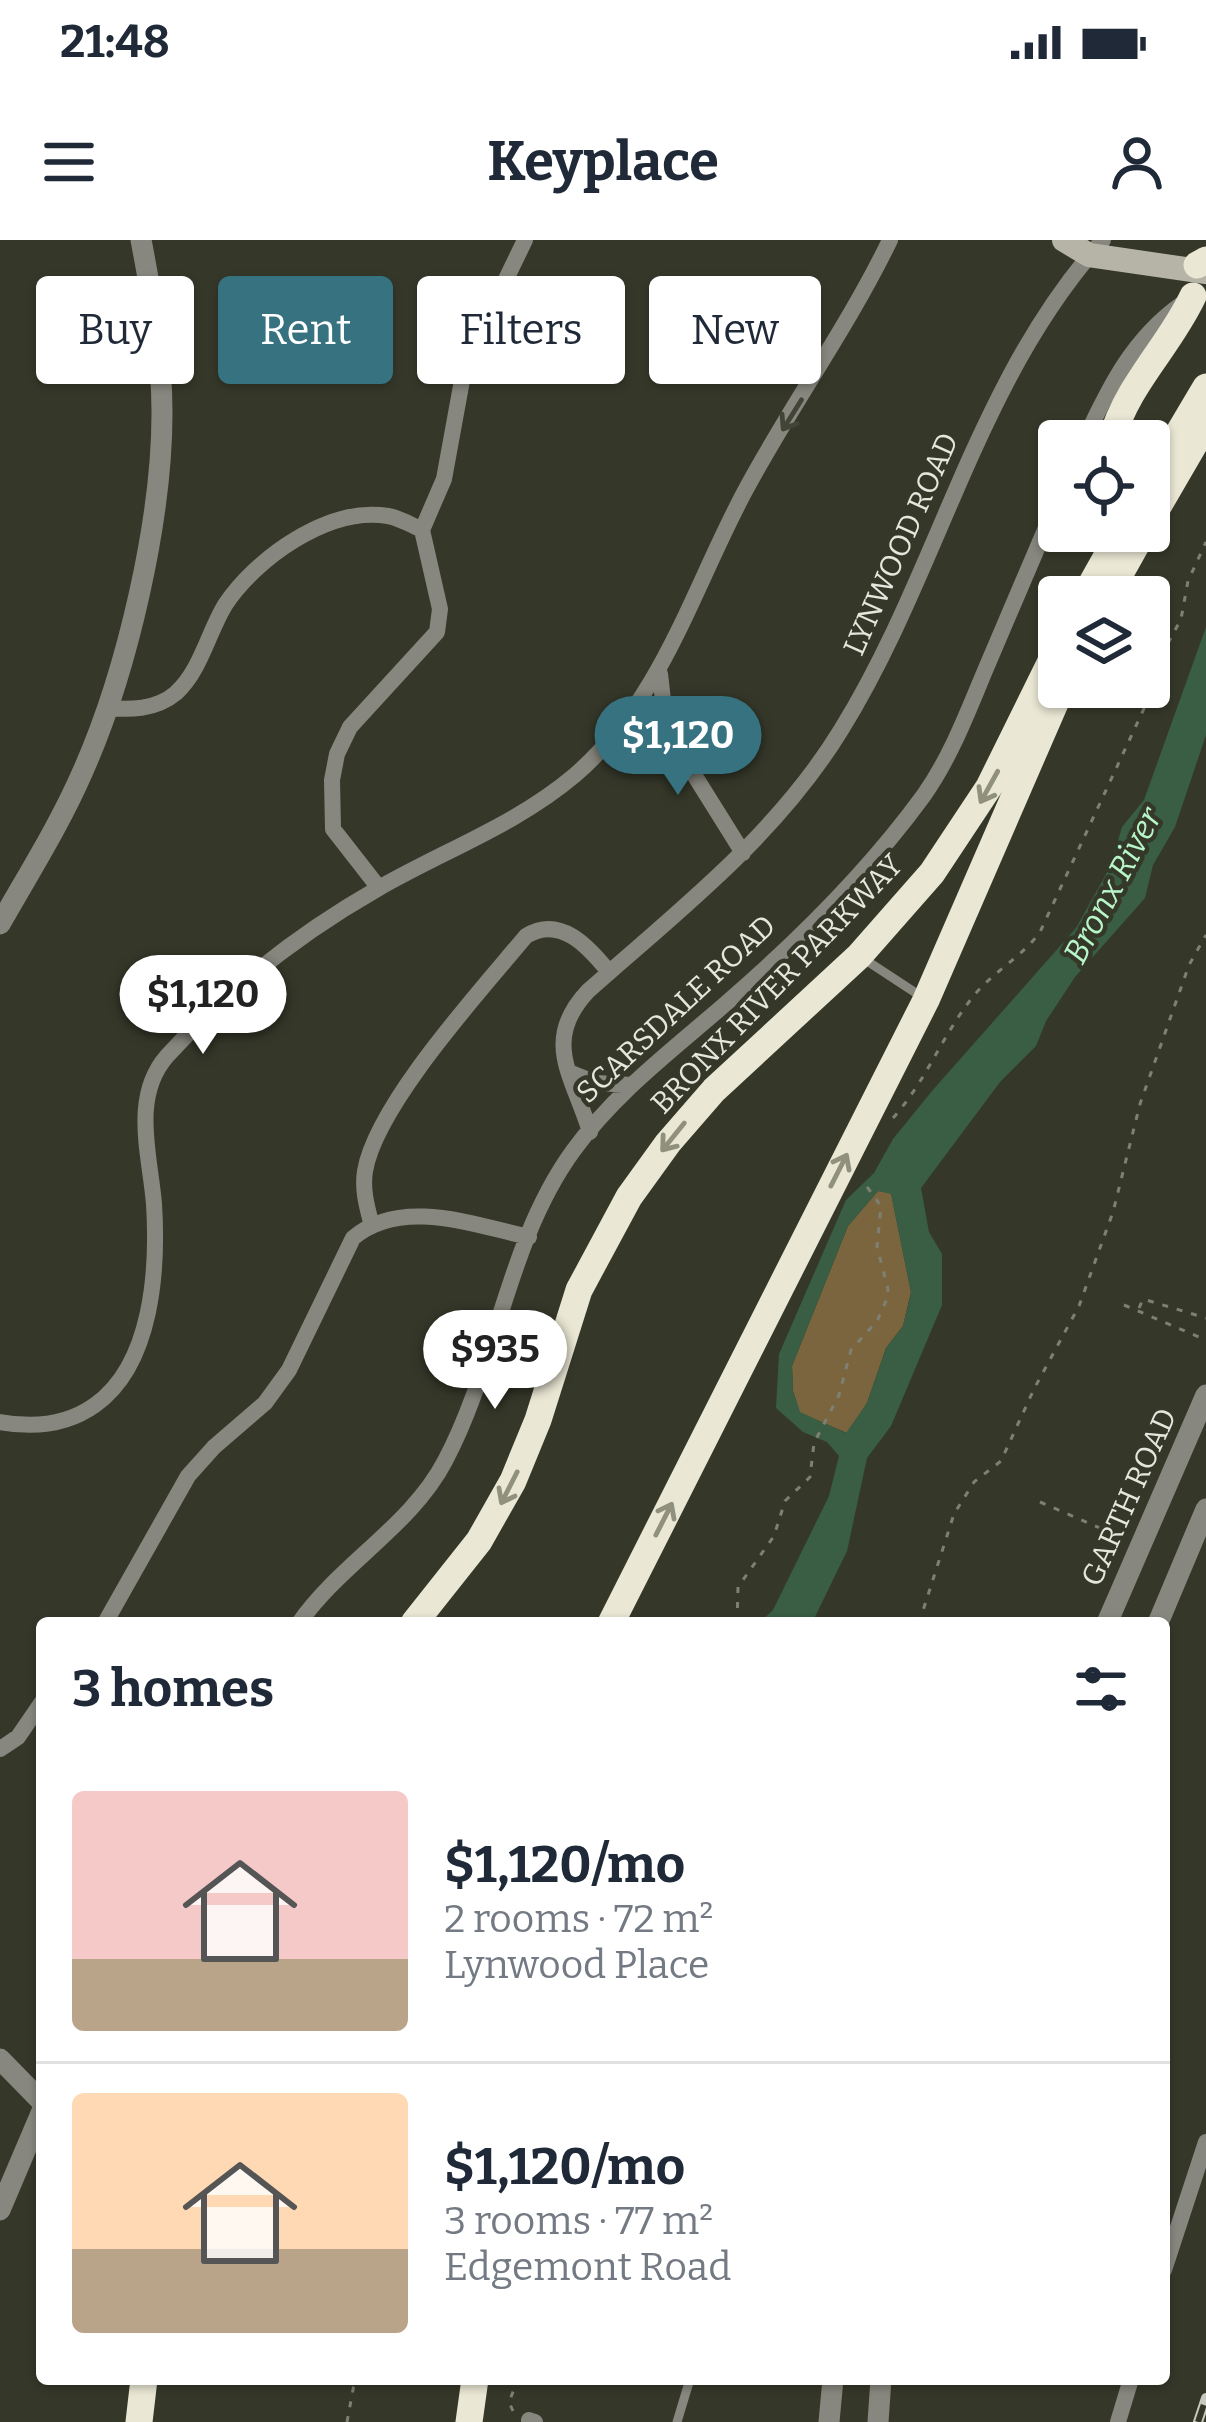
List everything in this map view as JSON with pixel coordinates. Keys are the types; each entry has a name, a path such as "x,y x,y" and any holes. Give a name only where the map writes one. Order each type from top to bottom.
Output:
{"highway":[{"path":"1119,420 1130,390 1179,325 1202,274"},
{"path":"1170,448 1206,387"},
{"path":"1170,486 1206,424"},
{"name":"BRONX RIVER PARKWAY","path":"419,1617 479,1541 513,1481 538,1420 578,1290 629,1197 714,1090 859,956 952,845 1038,707"},
{"name":"BRONX RIVER PARKWAY","path":"614,1617 926,1000 1041,708"},
{"path":"139,2422 143,2385"},
{"path":"469,2422 475,2385"}],"main road":[{"path":"1064,240 1177,255 1202,274"}],"street":[{"path":"0,924 68,802 106,708 146,553 161,443 160,361 141,240"},
{"path":"379,888 333,829 337,754 350,727 437,632 440,608 422,530 444,479 465,364 525,240"},
{"path":"0,1422 41,1424 86,1411 109,1394 133,1356 146,1313 154,1256 146,1105 154,1073 196,1025 272,958 379,888 520,814 610,742 660,673 746,490 837,341 890,240"},
{"name":"LYNWOOD ROAD","path":"590,1132 562,1041 565,1024 581,999 609,972 743,853 804,782 855,706 899,620 1016,362 1097,244"},
{"path":"1094,420 1136,346 1202,274"},
{"path":"106,708 150,706 175,693 238,589 277,553 306,536 369,515 392,517 422,530"},
{"name":"SCARSDALE ROAD","path":"304,1617 438,1473 472,1398 529,1237 560,1172 590,1132 632,1085 762,971 849,882 925,794 961,729 1038,547"},
{"path":"660,673 664,709 678,749 743,853"},
{"path":"610,742 636,740 678,749"},
{"path":"372,1226 364,1186 375,1142 422,1064 526,936 539,929 563,931 587,946 609,972"},
{"path":"571,1073 596,1083 632,1085"},
{"path":"108,1617 188,1476 277,1389 353,1238 372,1226 416,1216 529,1237"},
{"name":"GARTH ROAD","path":"1110,1617 1206,1395"},
{"path":"1161,1617 1206,1509"},
{"path":"0,1750 18,1737 36,1711"},
{"path":"0,2059 36,2100"},
{"path":"0,2210 36,2122"},
{"path":"1170,2252 1206,2142"},
{"path":"829,2422 832,2385"},
{"path":"878,2422 881,2385"},
{"path":"1118,2422 1130,2385"}],"lane":[{"path":"859,956 926,1000"},
{"path":"677,2422 688,2385"}],"path":[{"path":"886,1126 915,1092 970,1000 1027,950 1040,932 1148,700 1206,542"},
{"path":"921,1617 954,1514 974,1482 1001,1461 1078,1306 1113,1213 1140,1104 1190,965 1206,935"},
{"path":"737,1617 738,1587 774,1536 785,1501 810,1477 814,1443 839,1395 850,1349 877,1322 886,1301 888,1289 877,1247 882,1215 876,1197 857,1174"},
{"path":"1138,1310 1143,1299 1206,1318"},
{"path":"1124,1305 1206,1340"},
{"path":"1040,1502 1130,1541"},
{"path":"347,2422 354,2385"},
{"path":"516,2385 509,2402 515,2414 532,2421"}],"shaded area":[{"path":"878,1191 891,1193 911,1292 903,1326 886,1348 867,1403 847,1433 800,1413 792,1366 848,1226"}],"water":[{"name":"Bronx River","path":"1206,627 1206,735 1175,827 1153,865 1145,898 1075,977 1036,1046 1000,1082 921,1188 929,1232 942,1254 942,1305 891,1426 867,1458 847,1551 815,1617 765,1617 829,1496 839,1456 827,1442 803,1432 776,1408 779,1354 846,1200 874,1173 893,1139 932,1091 1076,928 1110,867 1122,827 1144,800","holes":["878,1191 891,1194 911,1293 903,1326 886,1348 867,1403 846,1433 800,1412 792,1366 848,1226"]}],"railway":[{"path":"1198,2422 1206,2398"}]}
